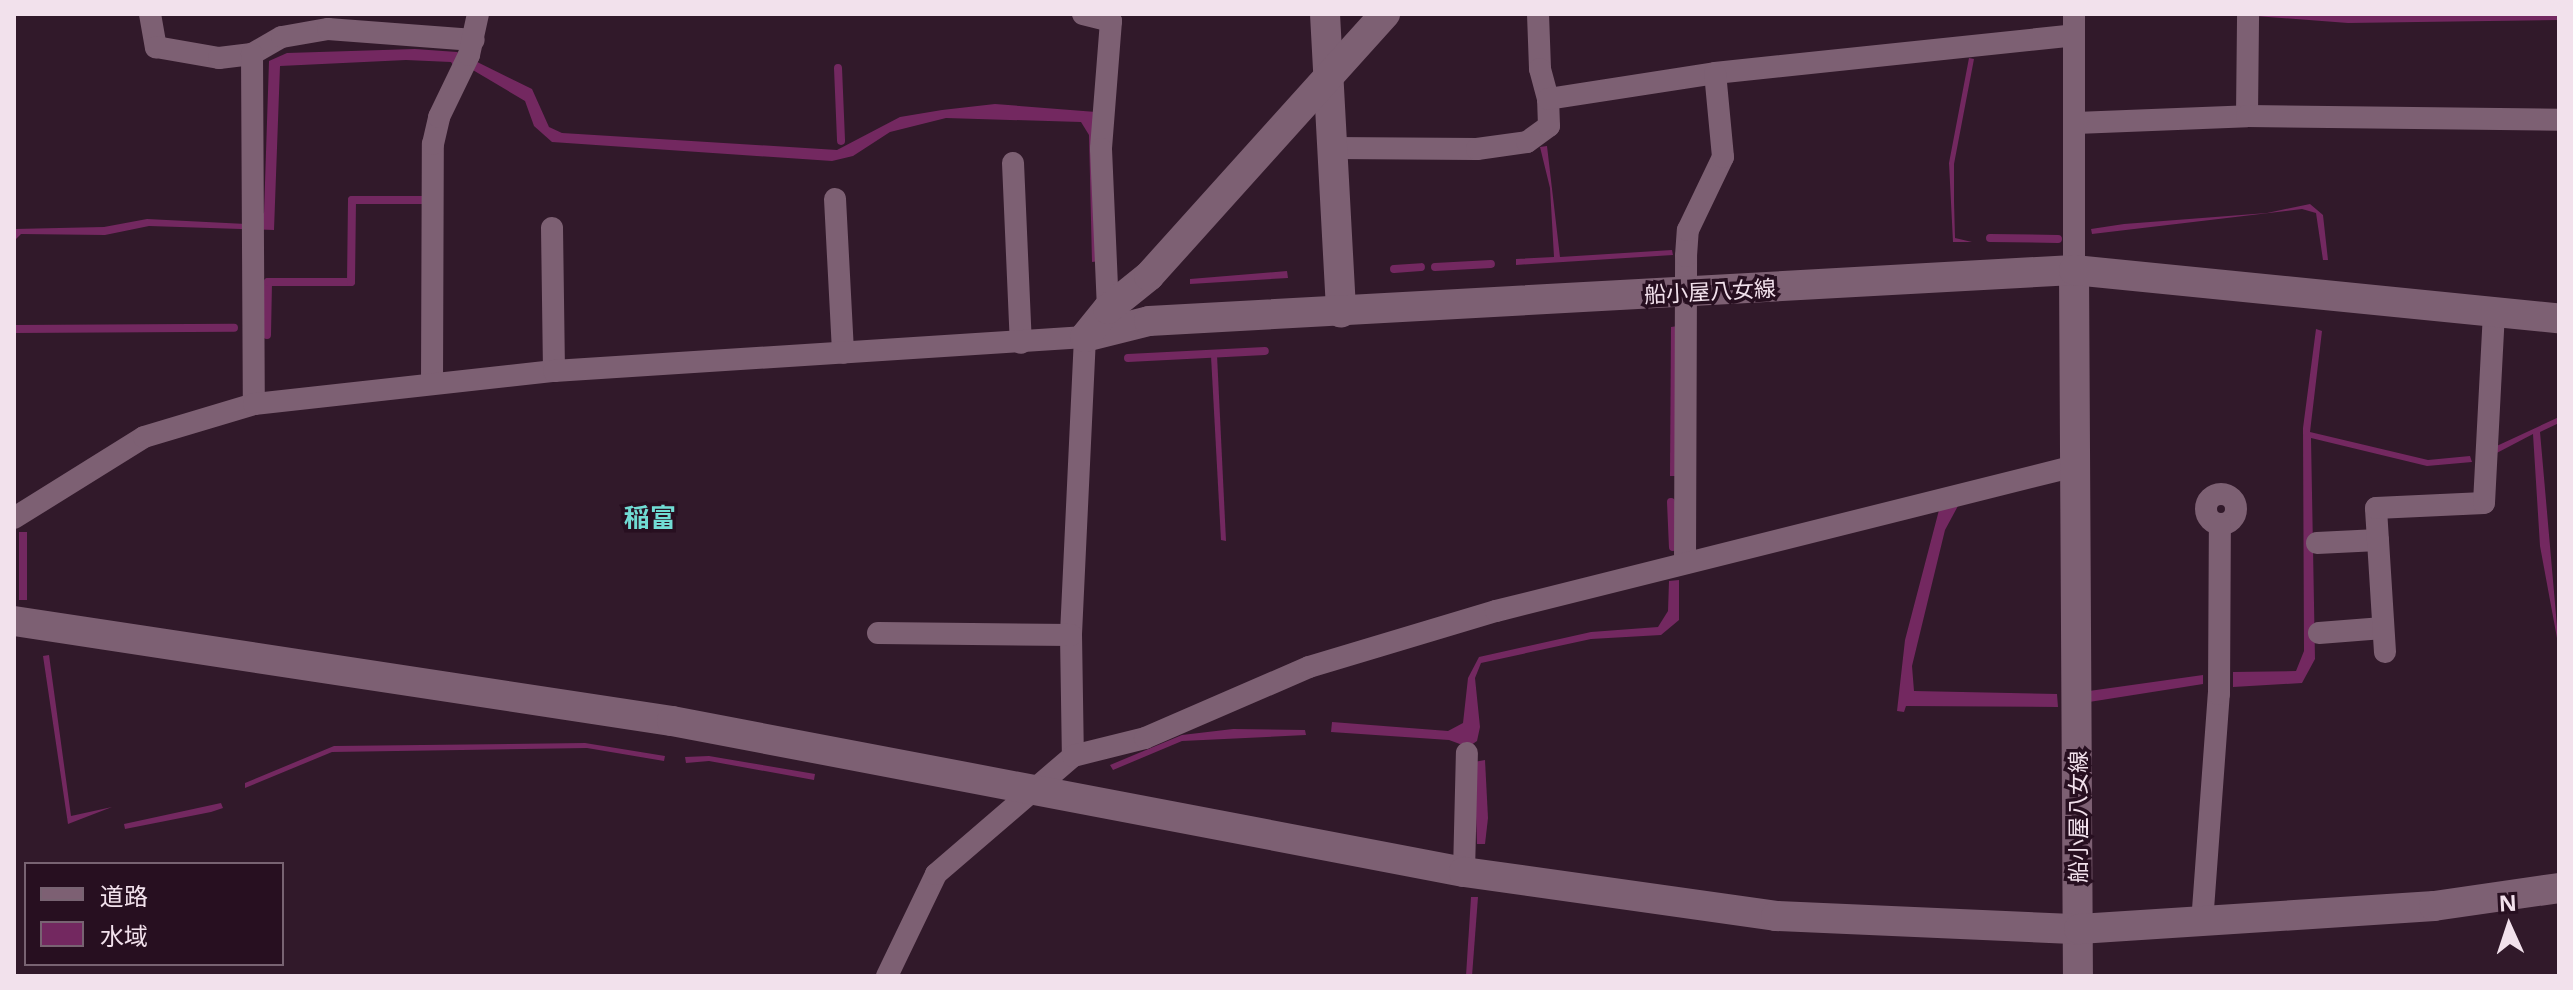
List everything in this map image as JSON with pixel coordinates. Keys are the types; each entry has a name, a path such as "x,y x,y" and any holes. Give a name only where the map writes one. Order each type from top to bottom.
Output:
{"street":[{"path":"150,14 156,47 219,58 252,54 282,37 328,29 469,54"},
{"path":"432,383 433,144 439,117 469,54 478,14"},
{"path":"1083,14 1111,21 1101,149 1108,309"},
{"path":"1325,14 1341,313"},
{"path":"1073,756 1071,635 1085,337 1108,309 1149,276 1385,14"},
{"path":"1333,148 1477,149 1527,142 1549,126 1548,99 1540,69 1538,14"},
{"path":"2247,116 2248,14"},
{"path":"1548,99 1715,73 2074,25 2074,270 2559,318"},
{"path":"252,54 257,225 254,404"},
{"path":"1685,563 1688,230 1723,157 1715,73"},
{"path":"2076,123 2247,116 2559,120"},
{"path":"1013,163 1021,343"},
{"path":"835,199 843,353"},
{"path":"552,228 554,371"},
{"name":"船小屋八女線","path":"1085,337 1149,321 1341,313 2074,270 2078,976"},
{"path":"2385,652 2376,508 2484,503 2494,310"},
{"path":"14,518 144,437 254,404 554,371 1085,337"},
{"path":"887,976 936,874 1038,790 1073,756 1145,738 1309,667 1685,563 2075,466"},
{"path":"2202,923 2219,694 2220,525"},
{"path":"2317,543 2378,540"},
{"path":"14,621 672,721 1464,872 1776,916 2079,929 2434,906 2559,888"},
{"path":"2319,633 2383,628"},
{"path":"878,633 1071,635"},
{"path":"1464,872 1467,753"}],"water":[{"path":"2229,14 2559,14 2559,20 2348,23"},
{"path":"415,49 457,52 532,89 549,127 562,133 837,150 900,117 942,110 995,104 1096,112 1100,261 1092,262 1089,135 1081,122 946,118 890,132 853,156 832,161 552,142 534,126 525,101 461,63 455,68 451,62 406,60 280,66 274,230 149,226 105,235 21,234 14,241 14,229 104,227 147,219 246,224 264,213 269,61 287,53"},
{"path":"1969,58 1974,59 1954,164 1954,201 1955,238 1972,242 1953,242 1949,163"},
{"path":"1547,146 1560,257 1672,250 1673,255 1516,265 1516,259 1554,257 1550,188 1540,147"},
{"path":"2310,204 2323,215 2328,260 2323,260 2316,213 2302,209 2092,234 2091,229 2267,213"},
{"path":"1287,271 1288,278 1190,284 1190,279"},
{"path":"1678,326 1676,476 1670,476 1671,327"},
{"path":"2316,329 2322,331 2310,432 2428,460 2470,456 2472,462 2427,466 2311,438 2315,659 2302,683 2233,687 2233,672 2296,671 2304,651 2303,428"},
{"path":"1217,355 1226,541 1221,540 1211,356"},
{"path":"2559,417 2559,423 2540,432 2559,649 2540,546 2533,434 2491,456 2488,450"},
{"path":"1959,504 1945,530 1912,666 1914,691 2057,694 2058,707 1906,706 1904,712 1897,711 1905,640 1939,510"},
{"path":"19,532 27,532 27,600 19,600"},
{"path":"1679,580 1679,620 1661,635 1591,639 1481,663 1475,678 1480,727 1477,741 1468,747 1449,740 1331,732 1332,722 1448,731 1463,723 1468,678 1479,657 1591,632 1658,627 1668,611 1669,581"},
{"path":"49,655 71,816 112,807 68,824 43,656"},
{"path":"2203,675 2203,684 2089,702 2089,691"},
{"path":"1233,729 1305,730 1306,735 1182,741 1113,770 1110,765 1182,735"},
{"path":"585,743 665,756 664,761 587,748 332,752 245,788 245,783 334,746"},
{"path":"709,756 815,774 814,780 709,761 686,763 685,757"},
{"path":"1485,760 1488,818 1485,844 1477,844 1474,762"},
{"path":"221,803 223,808 211,812 125,829 124,824"},
{"path":"1471,897 1478,897 1472,976 1466,976"}],"waterway":[{"path":"838,68 841,141"},
{"path":"267,335 268,282 351,282 352,200 426,200"},
{"path":"1990,238 2058,239"},
{"path":"1435,267 1491,264"},
{"path":"1394,269 1421,267"},
{"path":"14,329 234,328"},
{"path":"1128,358 1265,351"},
{"path":"1671,502 1673,547"}],"district":[{"name":"稲富","path":"650,518"}]}
